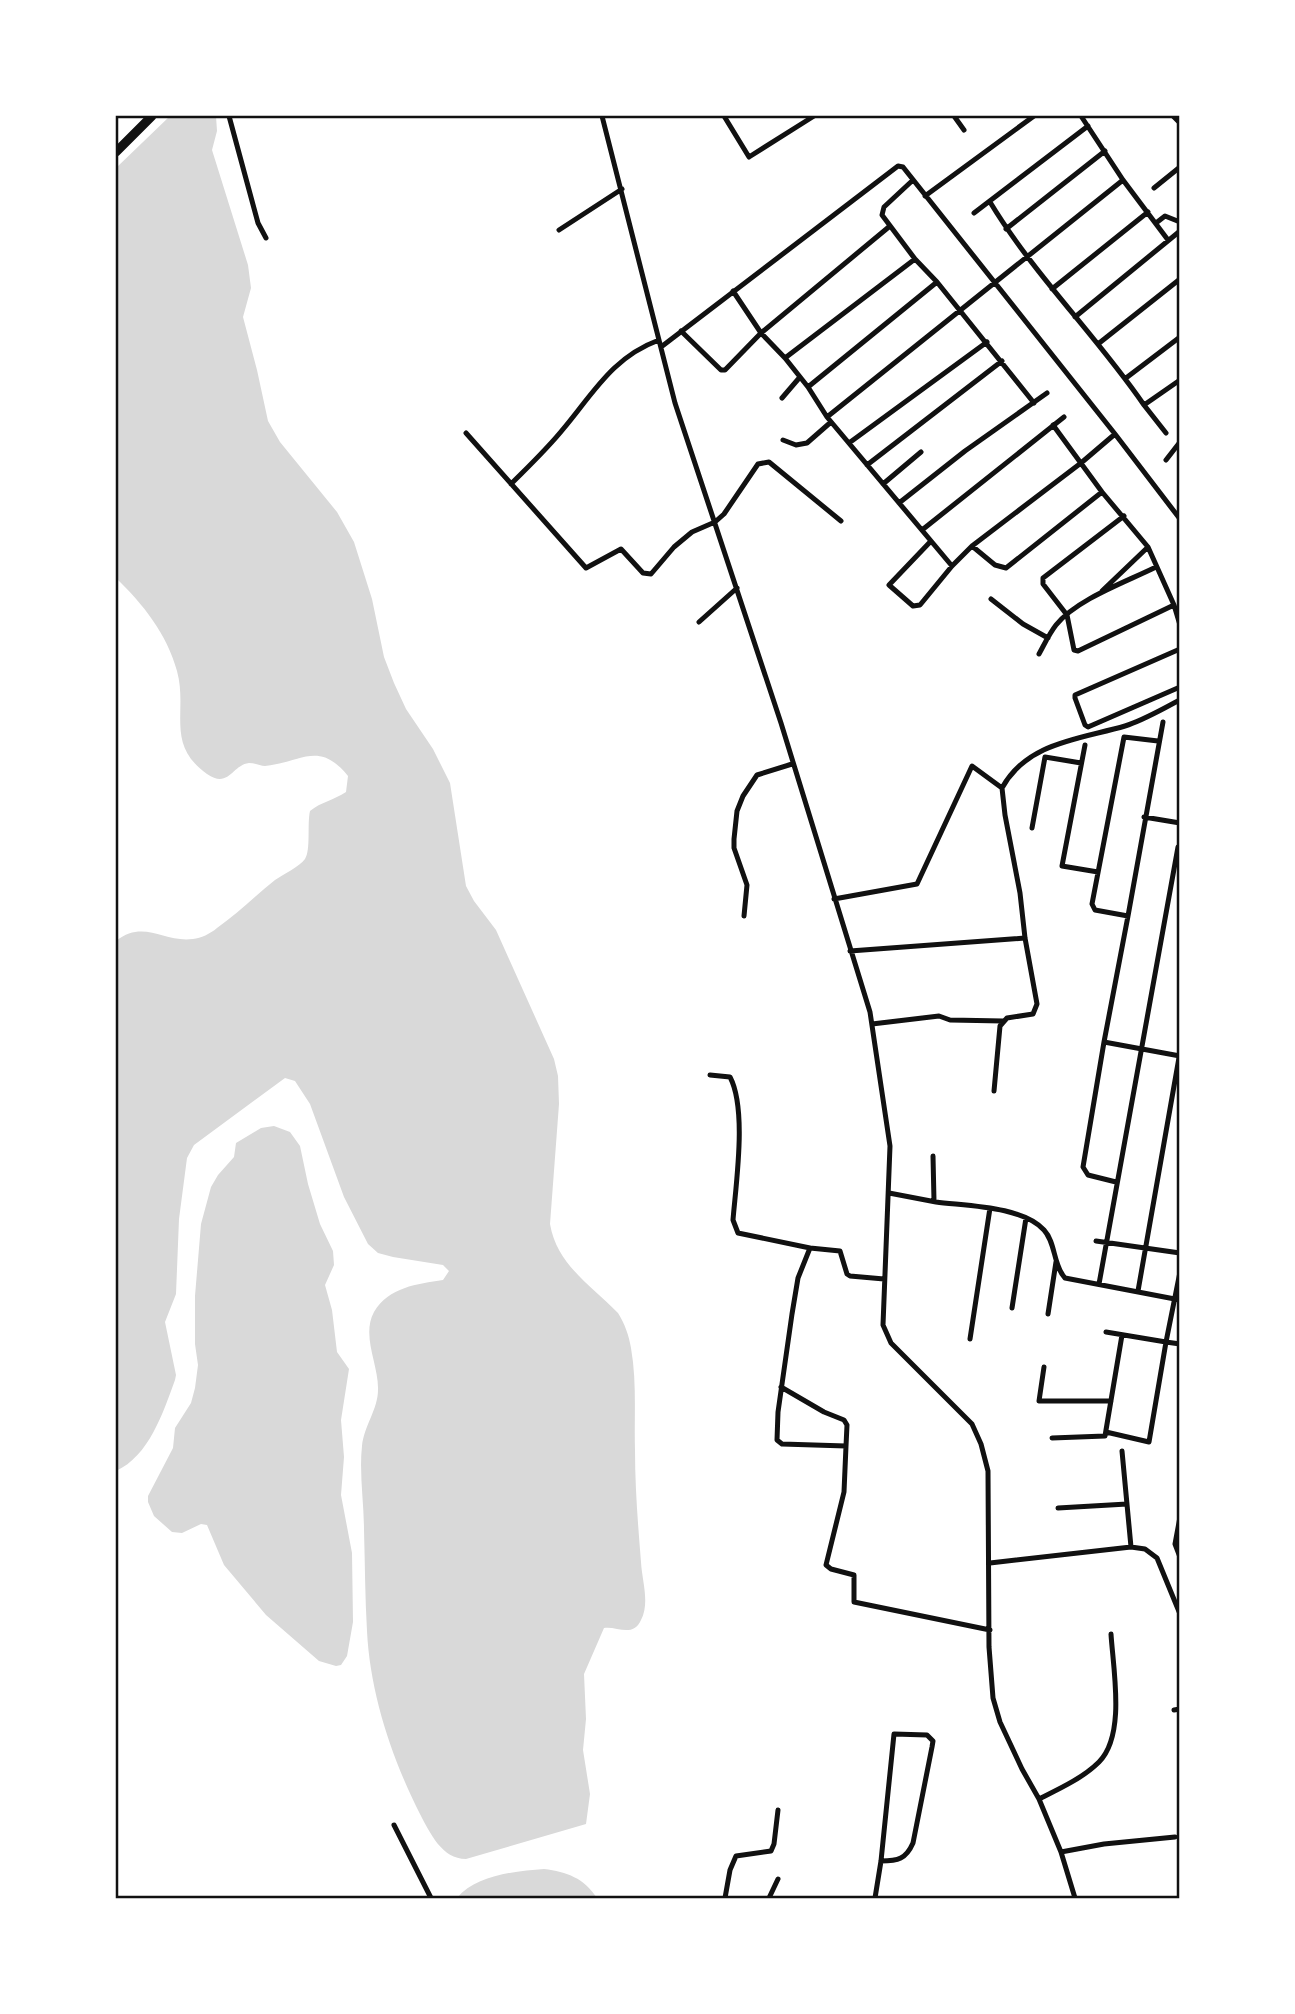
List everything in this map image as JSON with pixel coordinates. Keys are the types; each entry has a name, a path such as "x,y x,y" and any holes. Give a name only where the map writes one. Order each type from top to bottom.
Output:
{"main road":[{"path":"116,152 152,116"}],"street":[{"path":"229,116 258,223 266,238"},
{"path":"603,116 675,403 737,588 872,1024 890,1146 883,1325 891,1343 972,1424 981,1444 988,1471 993,1698 1015,1756 1039,1799 1061,1852 1075,1899"},
{"path":"723,116 749,157 814,116"},
{"path":"954,116 964,130"},
{"path":"925,196 1034,116"},
{"path":"1081,116 1123,180 1168,240"},
{"path":"1174,116 1180,123"},
{"path":"974,213 1088,126"},
{"path":"1006,229 1105,151"},
{"path":"660,347 893,167 903,167 1180,519"},
{"path":"1154,188 1180,167"},
{"path":"913,180 884,207 882,215 1034,403"},
{"path":"783,440 796,445 807,443 829,419 1123,180"},
{"path":"558,230 622,189"},
{"path":"990,202 1026,258 1126,378 1166,433"},
{"path":"1052,289 1147,212"},
{"path":"1156,223 1165,216 1180,222"},
{"path":"681,331 723,370 761,333 890,226"},
{"path":"1075,317 1180,231"},
{"path":"785,358 915,259"},
{"path":"1098,344 1180,279"},
{"path":"808,387 937,282"},
{"path":"733,291 761,333 808,387 829,419 952,566"},
{"path":"1126,378 1180,337"},
{"path":"511,484 562,431 606,376 635,350 659,340"},
{"path":"849,443 987,342"},
{"path":"867,465 1002,361"},
{"path":"782,398 800,377"},
{"path":"1144,405 1180,380"},
{"path":"899,503 965,451 1047,393"},
{"path":"922,530 1064,417"},
{"path":"1053,425 1102,492 1148,547 1180,625"},
{"path":"466,433 586,568 621,549 643,573 651,573 674,547 692,532 715,522 736,500 758,464 763,461 769,462 841,521"},
{"path":"930,541 890,583 889,588 913,606 919,606 972,546 1115,434"},
{"path":"1166,460 1180,438"},
{"path":"883,484 921,452"},
{"path":"972,546 995,565 1006,568 1102,492"},
{"path":"1124,516 1043,579 1043,584 1067,615 1074,650 1078,651 1174,605"},
{"path":"1097,596 1148,547"},
{"path":"1039,654 1058,623 1067,615 1097,596 1157,567"},
{"path":"699,622 737,588"},
{"path":"991,599 1023,624 1048,638"},
{"path":"1180,649 1076,695 1075,698 1088,727 1180,687"},
{"path":"994,1091 1000,1026 1007,1018 1029,1016 1036,1010 1037,1004 1002,788 1026,760 1041,750 1080,736 1126,726 1180,700"},
{"path":"1116,1182 1088,1175 1083,1167 1163,722"},
{"path":"1128,916 1093,908 1098,872 1124,737 1158,741"},
{"path":"1085,745 1062,866 1098,872"},
{"path":"1032,828 1045,757 1081,763"},
{"path":"744,916 747,885 734,848 737,811 757,775 792,764"},
{"path":"834,899 917,884 972,766 1002,788"},
{"path":"1144,817 1180,823"},
{"path":"1099,1284 1178,847"},
{"path":"850,951 1025,938"},
{"path":"872,1024 939,1016 950,1020 1003,1021"},
{"path":"1104,1042 1179,1055 1138,1291"},
{"path":"710,1075 730,1077 737,1094 734,1227 738,1233 810,1248 840,1251 850,1276 884,1279"},
{"path":"933,1156 934,1201"},
{"path":"889,1192 990,1208 1026,1218 1047,1233 1056,1262 1065,1278 1177,1300"},
{"path":"970,1339 990,1208"},
{"path":"1012,1308 1026,1218"},
{"path":"1096,1241 1180,1253"},
{"path":"810,1248 799,1278 781,1387 777,1438 779,1443 846,1446"},
{"path":"1048,1314 1056,1262"},
{"path":"1106,1432 1149,1442 1180,1272"},
{"path":"1106,1332 1180,1344"},
{"path":"1052,1438 1105,1436 1122,1335"},
{"path":"1044,1367 1039,1401 1111,1401"},
{"path":"781,1387 824,1412 844,1420 847,1425 844,1492 826,1565 854,1575 853,1601 990,1630"},
{"path":"1122,1451 1131,1547"},
{"path":"1058,1508 1127,1504"},
{"path":"1180,1517 1175,1546 1180,1557"},
{"path":"990,1563 1131,1547 1144,1549 1157,1558 1180,1614"},
{"path":"1039,1799 1067,1785 1100,1761 1107,1750 1116,1721 1111,1634"},
{"path":"875,1899 894,1734 927,1735 933,1741 913,1843 906,1856 900,1860 881,1861"},
{"path":"725,1899 730,1870 736,1856 771,1851 778,1810"},
{"path":"394,1825 431,1899"},
{"path":"1061,1852 1175,1836"},
{"path":"769,1899 778,1879"}],"shaded area":[{"path":"170,116 216,116 217,131 212,150 248,265 251,288 243,317 268,421 280,442 337,512 354,542 372,599 384,657 394,683 406,709 433,749 450,783 466,886 496,930 554,1059 558,1076 559,1104 550,1224 554,1238 567,1263 618,1313 631,1348 635,1386 636,1492 645,1606 641,1620 634,1629 604,1628 584,1674 586,1719 583,1750 590,1794 586,1824 466,1859 450,1855 433,1837 400,1771 384,1725 369,1654 361,1477 363,1439 376,1404 378,1390 370,1341 370,1321 387,1297 404,1288 443,1280 449,1271 443,1265 378,1253 368,1244 344,1197 310,1104 295,1081 285,1078 194,1145 187,1158 179,1219 176,1294 165,1322 175,1380 160,1419 146,1444 128,1464 116,1471 116,941 136,932 193,939 214,930 305,859 310,811 346,792 348,776 338,765 319,756 265,766 249,763 220,779 207,774 194,763 182,739 180,686 173,657 145,609 116,578 116,168"},
{"path":"274,1126 290,1132 300,1146 320,1224 333,1251 334,1265 325,1285 332,1310 337,1352 349,1369 341,1420 344,1457 341,1495 352,1553 353,1622 347,1656 341,1665 336,1666 319,1661 266,1615 224,1565 207,1525 201,1524 182,1533 172,1532 154,1516 148,1502 148,1496 173,1448 175,1428 191,1403 195,1388 198,1365 195,1296 201,1224 211,1187 234,1157 236,1143 261,1128"},
{"path":"544,1869 574,1877 586,1885 597,1898 457,1898 465,1890 485,1879"}]}
